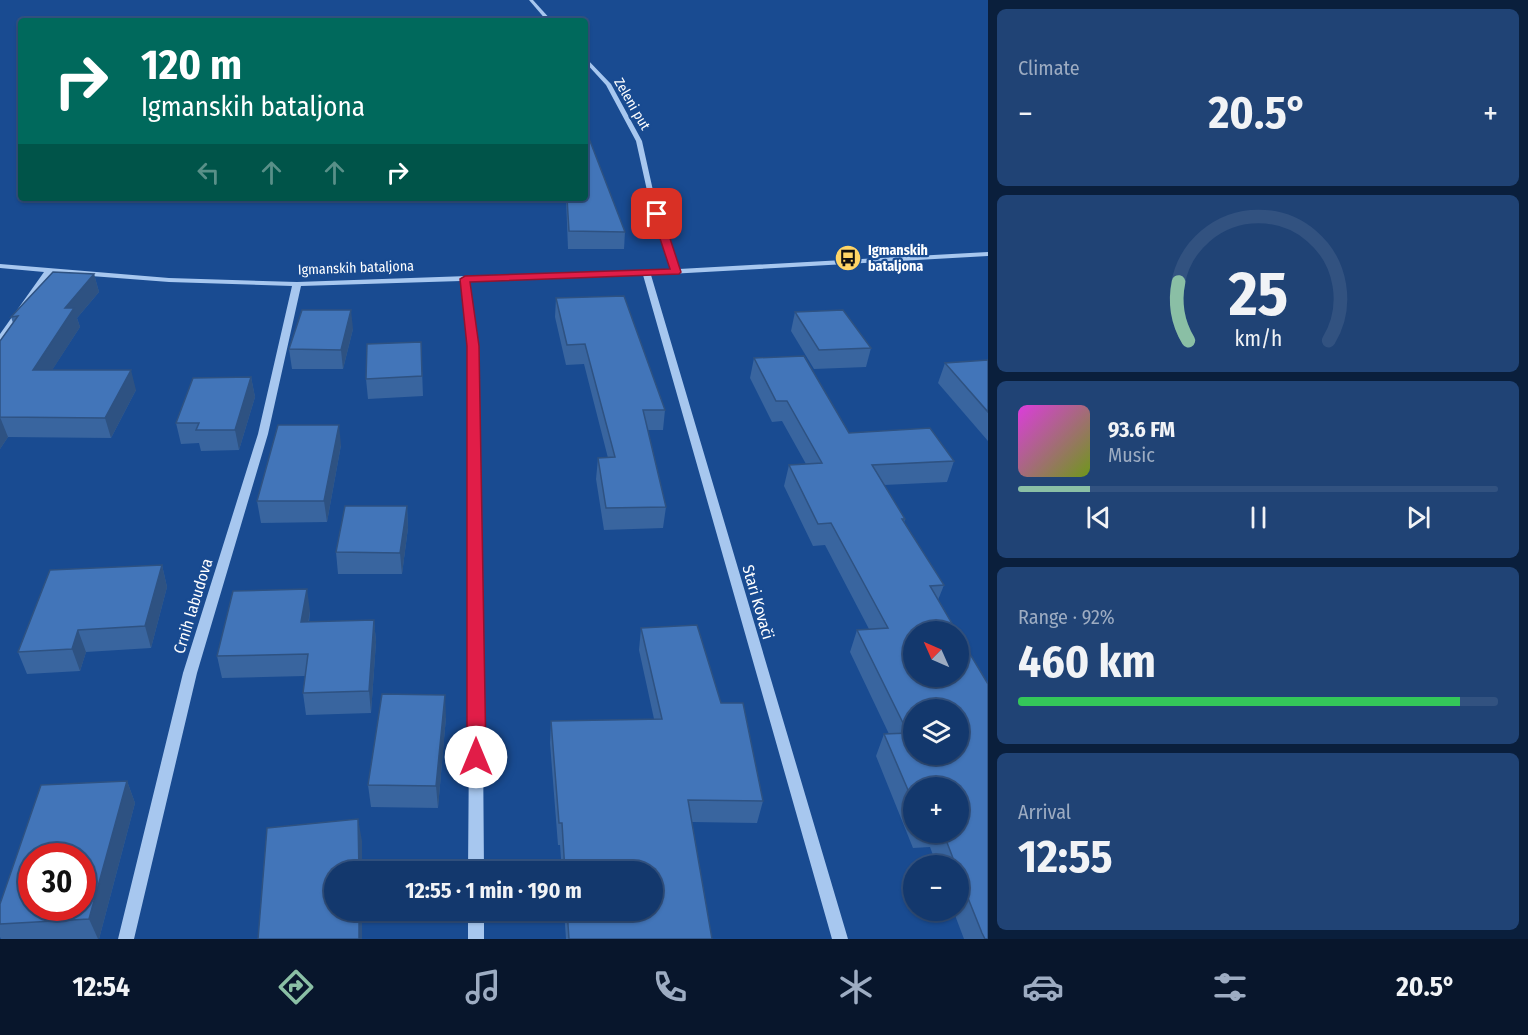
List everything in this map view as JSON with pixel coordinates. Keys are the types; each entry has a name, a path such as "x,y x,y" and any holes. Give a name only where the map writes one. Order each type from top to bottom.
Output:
{"street":[{"path":"531,0 547,18"},
{"name":"Zeleni put","path":"588,62 608,84 639,141 651,195 676,272"},
{"name":"Igmanskih bataljona","path":"0,266 169,280 297,284 676,272 988,254"},
{"path":"0,340 49,271"},
{"name":"Stari Kovači","path":"646,273 840,939"},
{"path":"465,279 473,346 477,620 476,861"},
{"name":"Crnih labudova","path":"126,939 190,673 263,434 297,284"},
{"path":"476,921 476,939"}],"building":[{"path":"588,136 625,232 569,231 567,201 588,201"},
{"path":"53,272 94,274 65,308 74,308 33,370 131,370 105,418 0,417 0,341 18,316 11,317"},
{"path":"624,296 665,410 643,410 666,507 606,508 598,458 615,457 585,344 567,345 556,298"},
{"path":"302,310 351,310 341,350 289,349"},
{"path":"843,310 871,348 819,350 795,312"},
{"path":"421,342 422,376 366,379 367,344"},
{"path":"804,356 849,433 930,428 954,461 872,465 905,519 902,519 944,585 930,586 951,621 903,621 903,687 969,687 969,652 988,684 988,939 985,939 982,933 969,900 969,855 952,855 947,843 969,843 969,777 903,778 884,734 903,733 903,765 969,765 969,699 903,699 903,723 857,630 888,628 831,523 818,524 789,465 822,463 787,401 776,401 754,358"},
{"path":"988,360 988,412 945,363"},
{"path":"251,377 235,430 196,430 199,423 176,423 193,378"},
{"path":"278,425 339,425 324,501 257,501"},
{"path":"345,506 407,506 400,553 336,552"},
{"path":"162,565 145,626 78,630 72,649 18,652 50,570"},
{"path":"307,589 301,622 374,620 369,691 303,693 308,654 217,656 233,591"},
{"path":"697,625 721,703 743,703 763,801 688,800 712,939 569,939 568,921 663,921 663,861 564,861 551,721 662,719 641,628"},
{"path":"382,694 445,695 436,786 368,785"},
{"path":"127,781 96,894 96,843 21,843 41,785"},
{"path":"358,819 359,861 324,861 324,921 359,921 359,939 258,939 267,828"},
{"path":"18,852 18,921 53,921 0,924 0,904"}],"place":[{"name":"Igmanskih bataljona","path":"848,258"}],"route":[{"path":"476,757 477,620 473,346 465,279 676,272 657,214"}]}
